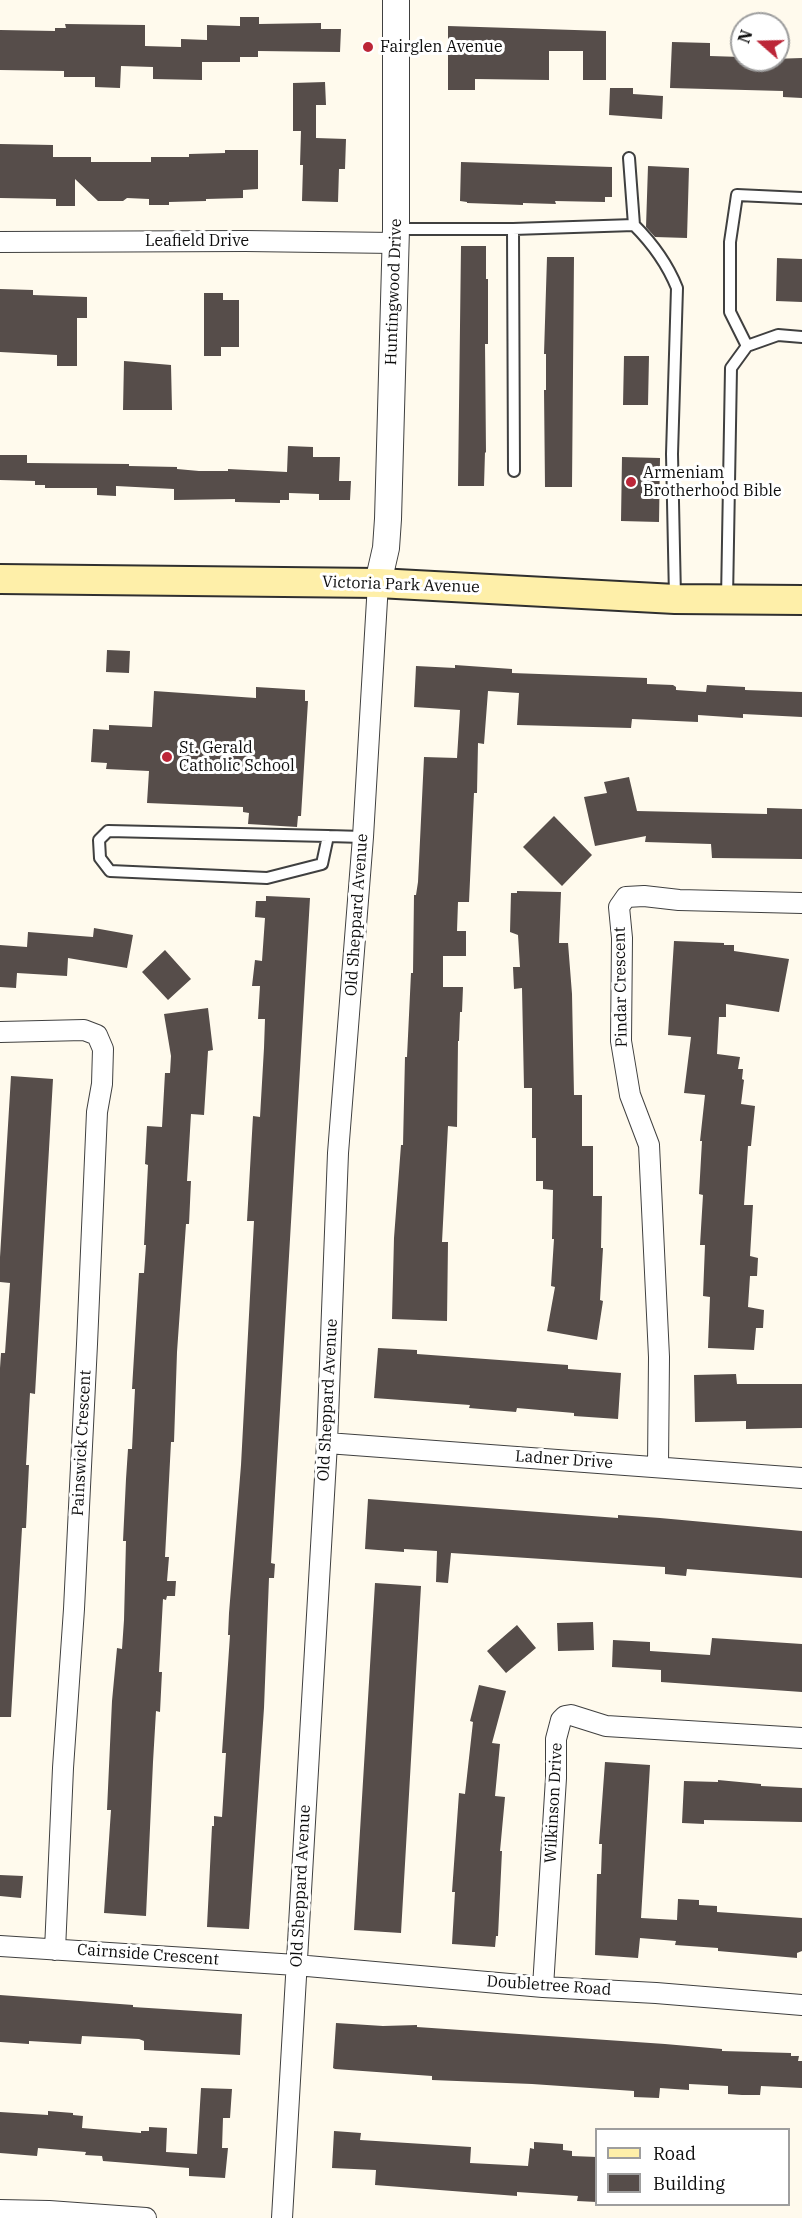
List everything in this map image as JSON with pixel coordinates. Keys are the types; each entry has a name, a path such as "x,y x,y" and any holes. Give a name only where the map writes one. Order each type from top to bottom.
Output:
{"main road":[{"name":"Victoria Park Avenue","path":"0,579 378,583 675,599 802,600"}],"street":[{"name":"Huntingwood Drive","path":"378,583 386,548 388,519 395,236 396,0"},
{"name":"Leafield Drive","path":"0,242 257,241 395,236"},
{"name":"Old Sheppard Avenue","path":"282,2218 327,1443 338,1154 363,837 378,583"},
{"name":"Pindar Crescent","path":"658,1466 659,1357 650,1155 642,1124 630,1095 621,1041 622,938 619,907 626,897 644,896 661,899 802,903"},
{"name":"Painswick Crescent","path":"0,1032 84,1030 97,1035 103,1049 102,1084 97,1112 86,1378 63,1768 55,1950"},
{"name":"Ladner Drive","path":"327,1443 802,1478"},
{"name":"Wilkinson Drive","path":"543,1987 556,1778 556,1739 561,1720 565,1716 571,1715 606,1726 802,1738"},
{"name":"Cairnside Crescent","path":"0,1946 296,1965"},
{"name":"Doubletree Road","path":"296,1965 543,1987 656,1993 802,2005"},
{"path":"0,2210 49,2215 146,2218"}],"lane":[{"path":"629,158 634,225 650,241 669,268 677,288 672,454 675,599"},
{"path":"747,346 730,312 730,242 737,195 802,198"},
{"path":"395,236 634,225"},
{"path":"513,230 514,471"},
{"path":"727,599 731,368 747,346 778,336 802,337"},
{"path":"328,836 322,864 267,878 110,871 100,858 99,840 108,831 328,836 363,837"}],"building":[{"path":"240,17 259,17 259,24 321,23 321,29 341,29 340,52 258,51 258,57 240,57 240,62 202,62 202,80 153,79 153,67 121,66 120,88 95,87 95,77 64,77 64,71 0,70 0,30 55,31 55,28 66,28 65,24 145,25 145,46 181,47 181,39 207,40 207,25 240,26"},
{"path":"448,26 606,31 606,80 583,80 583,51 549,51 549,80 475,79 475,90 448,90"},
{"path":"672,42 710,43 710,56 730,57 730,72 790,72 790,58 802,58 802,98 783,97 783,91 670,88"},
{"path":"325,82 326,105 316,105 316,138 346,139 345,169 339,169 338,202 302,201 301,131 293,131 293,83"},
{"path":"610,88 633,88 633,94 663,96 662,119 609,115"},
{"path":"0,144 53,145 53,157 91,157 91,162 151,162 151,157 189,157 189,154 225,153 225,150 258,150 258,189 243,190 243,198 149,205 149,199 127,198 123,201 98,201 75,179 75,206 56,206 56,199 0,198"},
{"path":"461,162 612,167 612,197 605,197 605,202 555,201 556,204 523,203 523,205 467,203 460,201"},
{"path":"648,166 689,168 687,238 655,237 646,227"},
{"path":"461,246 486,246 488,344 485,344 484,486 458,486"},
{"path":"547,257 574,257 572,487 545,487 546,354 544,354"},
{"path":"777,258 802,259 802,302 776,301"},
{"path":"0,289 33,290 33,295 87,297 87,318 77,318 77,366 57,366 57,355 0,352"},
{"path":"204,293 223,293 223,300 239,300 239,347 221,347 221,356 204,356"},
{"path":"624,356 649,356 648,405 623,405"},
{"path":"124,361 171,365 172,410 123,410"},
{"path":"288,446 313,447 313,457 340,457 339,481 351,481 350,500 319,500 319,494 289,493 289,500 280,500 280,503 235,502 235,499 174,500 174,489 116,486 116,496 97,495 97,488 45,488 45,485 35,485 35,481 0,480 0,455 27,455 27,463 129,464 129,466 177,467 177,469 199,471 228,471 228,469 287,472"},
{"path":"622,457 660,458 659,522 621,521"},
{"path":"107,650 130,651 129,673 106,672"},
{"path":"455,665 512,669 512,673 647,678 647,684 673,685 676,690 706,692 707,685 745,687 745,690 802,692 802,717 743,714 743,718 698,715 698,722 632,719 631,728 517,725 519,693 488,691 484,744 478,743 477,793 474,793 469,902 458,902 457,931 466,931 466,956 443,956 443,987 463,987 458,1041 457,1127 448,1126 442,1242 448,1242 447,1321 392,1319 394,1238 401,1145 403,1145 405,1057 407,1057 411,973 413,973 414,895 416,895 418,882 424,757 457,758 460,710 414,707 416,666 455,668"},
{"path":"256,687 305,690 305,701 308,701 301,816 298,816 297,827 248,824 249,813 243,812 243,807 147,803 149,771 106,769 107,763 91,762 93,729 109,730 109,725 152,727 154,691 256,698"},
{"path":"629,777 637,811 767,814 767,808 802,809 802,859 712,858 711,844 645,842 646,836 595,846 584,797 607,793 604,782"},
{"path":"554,816 592,855 562,886 523,847"},
{"path":"517,891 561,892 559,943 568,943 572,994 574,1095 582,1095 582,1146 593,1146 593,1196 602,1196 601,1248 603,1248 600,1300 603,1301 597,1340 547,1331 555,1287 551,1286 554,1239 552,1239 553,1190 543,1189 543,1181 536,1181 536,1138 532,1138 532,1088 524,1088 522,988 514,989 513,967 520,967 518,935 510,932 511,893 517,893"},
{"path":"266,896 310,898 271,1563 275,1564 274,1578 269,1578 264,1708 249,1929 207,1927 212,1826 214,1826 214,1816 222,1817 226,1753 222,1753 230,1635 228,1635 229,1613 241,1465 254,1221 247,1221 253,1116 260,1117 264,1048 265,1019 258,1019 260,986 252,986 255,960 262,961 265,918 255,917 256,901 266,901"},
{"path":"94,928 133,935 127,968 68,958 67,976 17,973 16,988 0,987 0,945 27,947 28,932 93,937"},
{"path":"674,941 724,943 724,945 734,945 734,951 789,959 779,1012 726,1004 726,1017 719,1017 717,1054 740,1057 738,1069 743,1069 742,1079 744,1080 741,1104 755,1106 751,1146 748,1146 744,1205 753,1205 750,1256 758,1258 757,1276 750,1276 748,1307 764,1310 763,1328 756,1328 754,1350 708,1348 710,1297 703,1296 705,1245 700,1245 703,1195 699,1194 702,1141 700,1141 705,1095 684,1093 691,1037 668,1035"},
{"path":"165,950 191,979 168,1000 142,972"},
{"path":"208,1008 213,1050 208,1051 204,1115 191,1114 187,1181 191,1181 189,1224 186,1224 165,1557 169,1557 167,1581 176,1581 175,1596 167,1596 166,1600 163,1599 159,1672 162,1672 160,1712 156,1711 146,1916 104,1913 111,1810 107,1810 112,1701 117,1648 122,1649 126,1479 128,1449 132,1449 135,1389 132,1389 139,1273 144,1273 146,1245 144,1245 148,1165 145,1164 147,1126 162,1127 165,1073 170,1073 171,1056 164,1014"},
{"path":"11,1076 53,1079 35,1394 30,1393 26,1465 29,1465 26,1528 22,1528 11,1717 0,1717 0,1368 1,1353 5,1353 10,1283 0,1282 0,1257"},
{"path":"378,1348 417,1350 417,1354 568,1365 568,1369 621,1373 618,1419 517,1408 516,1412 469,1408 470,1405 374,1398"},
{"path":"736,1374 737,1384 802,1384 802,1428 746,1429 746,1421 695,1422 694,1375"},
{"path":"368,1499 618,1518 618,1515 660,1518 802,1531 802,1578 687,1569 686,1576 665,1574 665,1567 451,1553 448,1583 436,1582 437,1551 404,1549 404,1552 365,1549"},
{"path":"375,1583 421,1586 401,1933 354,1930"},
{"path":"593,1622 594,1650 558,1651 557,1623"},
{"path":"517,1625 536,1648 506,1673 487,1651"},
{"path":"712,1638 802,1644 802,1692 661,1682 661,1670 612,1667 613,1640 650,1642 650,1651 710,1655"},
{"path":"479,1685 506,1691 492,1743 500,1744 495,1796 505,1797 500,1851 502,1851 498,1936 496,1936 495,1947 452,1944 455,1892 452,1892 459,1793 465,1794 473,1722 470,1721"},
{"path":"605,1762 650,1765 641,1918 677,1920 678,1899 699,1900 699,1905 717,1906 717,1912 802,1918 802,1951 797,1953 797,1958 718,1951 718,1948 675,1945 676,1941 640,1938 638,1958 595,1955 597,1874 601,1874 602,1844 599,1844"},
{"path":"718,1780 761,1784 761,1786 802,1788 802,1822 704,1820 704,1824 682,1823 684,1781 718,1782"},
{"path":"0,1875 23,1876 21,1898 0,1896"},
{"path":"0,1995 242,2014 240,2055 144,2050 144,2041 139,2039 82,2036 81,2044 0,2042"},
{"path":"336,2023 383,2026 417,2025 417,2027 665,2044 722,2049 722,2051 791,2053 791,2056 799,2056 798,2061 802,2061 802,2088 761,2086 760,2095 742,2095 728,2094 728,2086 689,2084 689,2090 660,2088 659,2098 634,2097 634,2091 432,2080 432,2076 335,2069 333,2068"},
{"path":"201,2088 232,2089 230,2118 223,2118 222,2148 228,2148 225,2178 189,2176 189,2168 103,2161 102,2156 85,2155 86,2152 38,2148 37,2156 0,2153 0,2112 48,2115 48,2111 83,2116 82,2128 141,2133 141,2131 149,2131 149,2127 167,2128 166,2152 197,2154"},
{"path":"334,2131 361,2133 360,2140 471,2147 470,2163 528,2166 530,2148 534,2149 534,2142 563,2144 563,2150 572,2151 572,2156 595,2157 595,2202 577,2201 578,2196 517,2192 517,2196 375,2185 376,2170 332,2168"}],"place":[{"name":"Fairglen Avenue","path":"368,47"},
{"name":"Armeniam Brotherhood Bible","path":"631,482"},
{"name":"St. Gerald Catholic School","path":"167,757"}]}
